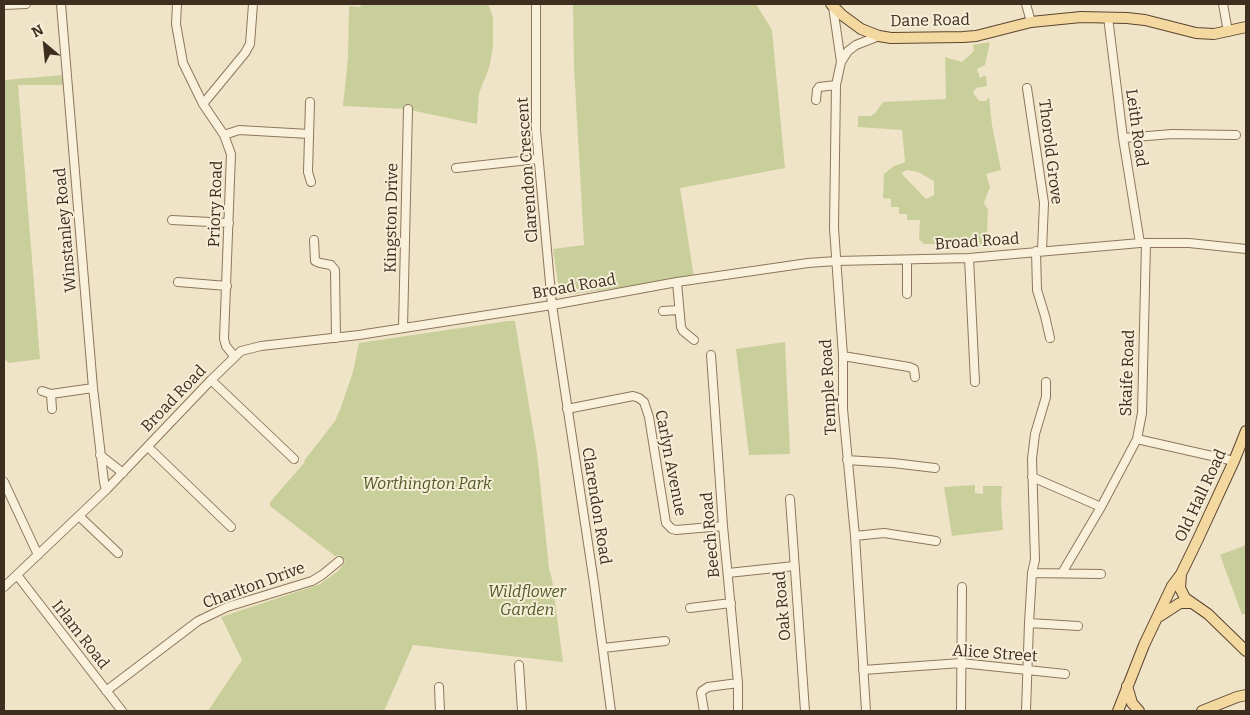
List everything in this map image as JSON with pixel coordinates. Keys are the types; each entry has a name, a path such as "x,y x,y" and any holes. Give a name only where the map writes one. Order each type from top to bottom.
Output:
{"main road":[{"name":"Dane Road","path":"832,6 861,29 878,36 914,38 976,36 1031,22 1060,18 1108,17 1144,20 1196,33 1214,34 1246,27"},
{"name":"Old Hall Road","path":"1118,711 1127,686 1172,586 1181,574 1246,431"},
{"path":"1181,574 1182,593 1191,603 1208,614 1246,652"},
{"path":"1159,616 1180,603 1191,603"},
{"path":"1127,686 1132,703 1139,711"},
{"path":"1202,711 1242,696 1246,686"}],"street":[{"path":"4,5 26,4"},
{"name":"Winstanley Road","path":"61,4 93,388 106,490"},
{"name":"Priory Road","path":"177,4 176,24 183,63 203,104 224,136 231,154 224,339 226,346 234,356"},
{"path":"203,104 246,53 250,44 253,4"},
{"name":"Clarendon Crescent","path":"536,4 536,130 552,305"},
{"path":"1026,4 1031,22"},
{"path":"1223,4 1228,32"},
{"name":"Temple Road","path":"832,6 841,62"},
{"name":"Leith Road","path":"1108,17 1123,138 1143,243"},
{"name":"Temple Road","path":"866,711 855,536 843,409 843,356 834,228 836,85 841,62 848,51 864,40 878,36"},
{"path":"816,100 819,87 836,85"},
{"name":"Thorold Grove","path":"1027,88 1044,203 1037,290 1046,316 1050,338"},
{"path":"310,102 308,172 311,182"},
{"name":"Kingston Drive","path":"403,328 408,109"},
{"path":"224,136 239,130 309,134"},
{"path":"1123,138 1172,134 1236,135"},
{"path":"456,168 538,159"},
{"path":"172,220 229,223"},
{"path":"314,240 315,261 331,265 336,273 336,338"},
{"name":"Broad Road","path":"4,587 106,490 234,356 241,351 261,346 336,338 552,305 677,282 808,263 969,258 1143,243 1189,243 1246,249"},
{"name":"Skaife Road","path":"1059,573 1101,507 1137,438 1142,413 1143,243"},
{"path":"969,258 975,382"},
{"path":"907,260 907,294"},
{"path":"178,282 227,286"},
{"path":"677,282 681,327 694,340"},
{"name":"Clarendon Road","path":"552,305 611,711"},
{"path":"663,311 680,310"},
{"name":"Beech Road","path":"711,356 723,526 738,683 738,711"},
{"path":"843,356 909,367 914,369 916,377"},
{"path":"211,380 294,460"},
{"path":"1026,711 1029,623 1032,573 1035,560 1032,477 1035,434 1046,397 1047,382"},
{"path":"42,391 51,394 93,388"},
{"path":"51,394 52,409"},
{"name":"Carlyn Avenue","path":"567,409 633,396 639,398 644,402 650,417 664,518 668,526 672,529 690,530 723,526"},
{"path":"1137,438 1234,461"},
{"path":"148,447 231,527"},
{"path":"100,454 123,473"},
{"path":"847,460 935,468"},
{"path":"1032,477 1101,507"},
{"path":"4,482 38,555"},
{"name":"Oak Road","path":"790,499 805,711"},
{"path":"79,516 118,553"},
{"path":"855,536 884,532 936,541"},
{"name":"Charlton Drive","path":"106,691 198,621 227,607 312,581 339,560"},
{"path":"728,573 794,566"},
{"path":"1032,573 1101,574"},
{"name":"Irlam Road","path":"17,575 122,711"},
{"path":"961,711 962,587"},
{"path":"690,608 731,603"},
{"path":"1029,623 1078,626"},
{"path":"603,648 665,641"},
{"name":"Alice Street","path":"863,670 961,663 1065,674"},
{"path":"519,665 522,711"},
{"path":"704,711 702,691 708,687 738,683"},
{"path":"439,687 440,711"}],"green space":[{"path":"362,4 488,4 493,17 493,47 489,68 479,93 477,124 405,109 343,106 348,57 349,6 360,7"},
{"path":"573,4 756,4 772,30 785,168 680,188 694,277 560,296 553,249 584,245 574,67"},
{"path":"990,42 985,65 977,69 980,78 986,75 987,86 976,88 973,93 979,101 986,101 989,97 992,125 1001,170 986,174 990,187 984,203 988,210 987,236 993,244 943,248 942,244 924,244 919,239 920,220 907,220 907,214 899,214 899,207 891,207 891,199 883,198 884,174 894,166 905,162 902,130 858,127 858,116 871,116 883,102 946,99 945,57 962,62 974,51 973,45","holes":["907,170 918,172 934,181 934,195 926,199 901,173"]},
{"path":"63,75 66,85 18,85 40,359 9,363 4,359 4,80"},
{"name":"Worthington Park","path":"515,321 537,453 549,568 563,662 413,645 384,711 208,711 242,660 221,617 320,584 337,572 345,562 339,555 335,556 270,506 270,502 305,462 335,421 353,372 359,343"},
{"path":"785,342 790,454 749,455 736,349"},
{"path":"975,485 975,493 983,494 983,486 1002,486 1003,530 952,536 944,487"},
{"path":"1246,545 1246,613 1242,615 1220,555"}],"park label":[{"name":"Wildflower Garden","path":"527,602"}]}
